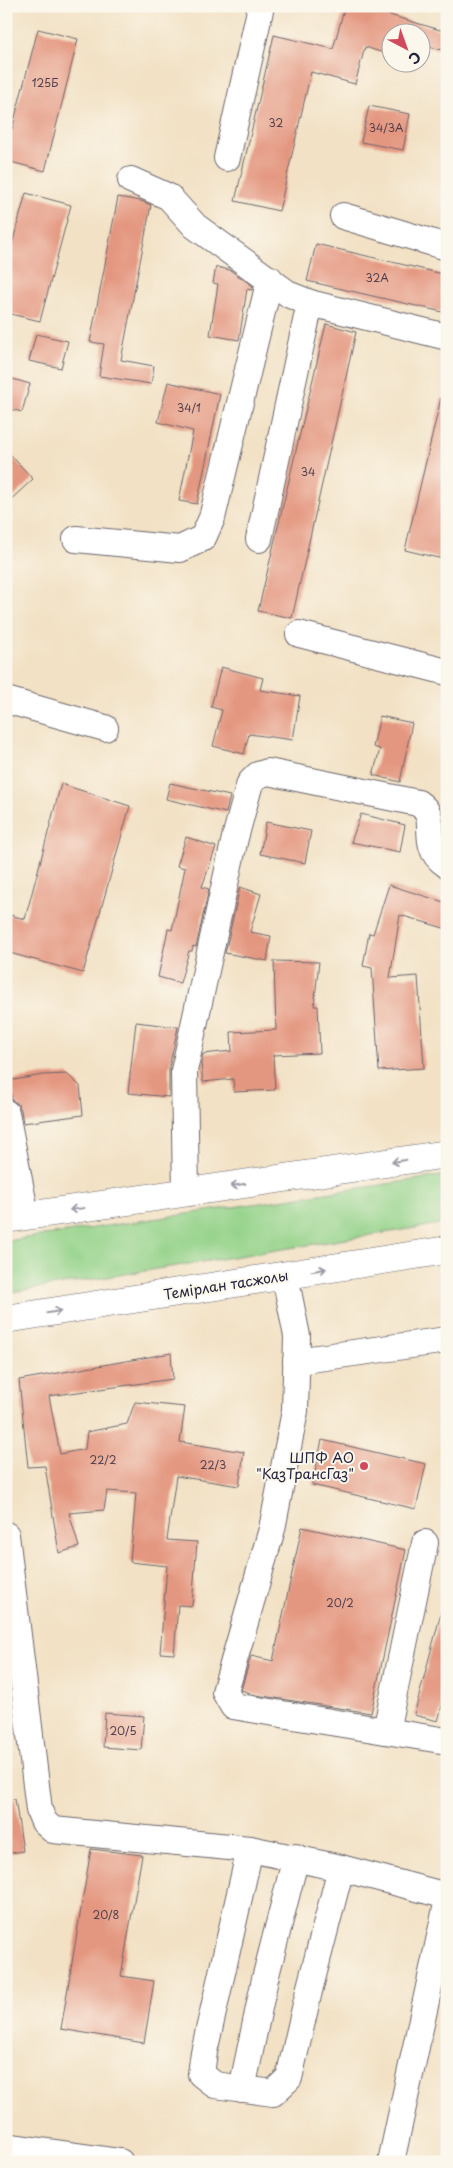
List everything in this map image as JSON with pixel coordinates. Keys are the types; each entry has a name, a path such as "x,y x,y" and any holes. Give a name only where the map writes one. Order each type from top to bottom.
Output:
{"main road":[{"path":"16,1218 447,1154"},
{"name":"Темірлан тасжолы","path":"6,1319 447,1250"}],"street":[{"path":"227,158 261,6"},
{"path":"131,180 168,197 195,226 290,295 310,303 447,337"},
{"path":"343,216 447,247"},
{"path":"76,539 180,548 202,538 212,518 270,279"},
{"path":"259,539 310,303"},
{"path":"300,634 447,672"},
{"path":"6,700 105,728"},
{"path":"186,1192 184,1071 235,838 250,783 258,775 268,772 418,803 427,809 432,848 447,865"},
{"path":"6,1113 16,1218"},
{"path":"285,1276 297,1336 295,1410 272,1530 225,1692 233,1706 447,1741"},
{"path":"296,1361 447,1340"},
{"path":"6,1535 39,1810 44,1822 53,1830 250,1849 296,1857 447,1896"},
{"path":"386,1731 425,1543"},
{"path":"250,1849 204,2052 201,2074 215,2085 273,2093 289,2078 308,1991 341,1868"},
{"path":"242,2089 264,1979 296,1857"},
{"path":"391,2162 447,1904"},
{"path":"6,2146 120,2162"}],"green space":[{"path":"447,1175 447,1223 6,1293 6,1241"}],"building":[{"path":"345,6 377,6 376,11 413,22 380,22 380,52 365,47 355,84 311,72 279,211 235,201 274,35 333,49"},
{"path":"430,27 447,32 447,51 430,47"},
{"path":"38,29 78,39 45,171 7,161 10,147 6,146 6,128 12,129"},
{"path":"369,106 410,114 403,150 361,142"},
{"path":"26,193 71,205 40,321 6,313 6,266"},
{"path":"118,197 141,201 151,205 121,360 154,366 151,384 99,376 104,344 90,342"},
{"path":"316,244 447,275 447,313 307,281"},
{"path":"216,267 230,270 253,286 252,290 247,289 239,340 210,335 218,284 213,283"},
{"path":"326,324 356,332 292,618 258,611"},
{"path":"36,334 68,341 61,368 29,361"},
{"path":"6,377 30,384 22,412 6,408"},
{"path":"168,382 220,394 197,504 179,501 193,431 158,422"},
{"path":"441,398 447,399 447,560 405,550"},
{"path":"6,450 33,479 6,504"},
{"path":"221,667 263,678 260,690 300,696 293,740 249,734 244,754 213,746 222,710 211,707"},
{"path":"380,716 412,723 400,782 373,775 380,749 373,747"},
{"path":"170,783 230,796 226,813 166,799"},
{"path":"61,784 130,806 83,973 6,952 6,914 25,919"},
{"path":"361,814 405,825 400,852 351,842"},
{"path":"266,822 311,831 305,863 260,854"},
{"path":"186,837 216,847 202,887 209,889 196,947 193,946 192,951 189,951 180,983 158,977 168,929 172,930 185,868 177,866"},
{"path":"389,885 447,903 447,929 400,915 390,978 418,976 424,1068 379,1071 372,968 363,966 369,933 373,934"},
{"path":"240,887 261,894 250,932 271,936 267,961 225,953"},
{"path":"274,961 319,962 314,1006 318,1006 320,1053 273,1055 275,1090 234,1092 233,1079 203,1082 201,1063 203,1054 232,1051 231,1032 276,1030"},
{"path":"136,1022 178,1027 169,1068 169,1097 128,1093"},
{"path":"67,1074 80,1086 83,1115 23,1123 21,1110 18,1104 12,1100 8,1081 43,1075"},
{"path":"171,1353 173,1379 49,1396 60,1454 85,1449 87,1432 127,1424 135,1402 185,1407 180,1442 244,1452 239,1486 176,1476 167,1540 197,1542 192,1606 178,1605 174,1654 160,1653 167,1566 130,1562 136,1493 107,1491 104,1510 69,1513 79,1547 59,1553 45,1466 28,1467 19,1380"},
{"path":"322,1440 426,1464 416,1509 312,1485"},
{"path":"302,1527 406,1550 371,1713 256,1695 241,1690 251,1656 273,1661"},
{"path":"442,1609 447,1610 447,1687 438,1721 414,1715"},
{"path":"105,1713 144,1716 141,1750 103,1747"},
{"path":"15,1799 23,1851 6,1854 6,1800"},
{"path":"91,1849 142,1855 121,1976 154,1981 144,2043 61,2029"}],"place":[{"name":"ШПФ АО \"КазТрансГаз\"","path":"364,1466"}]}
